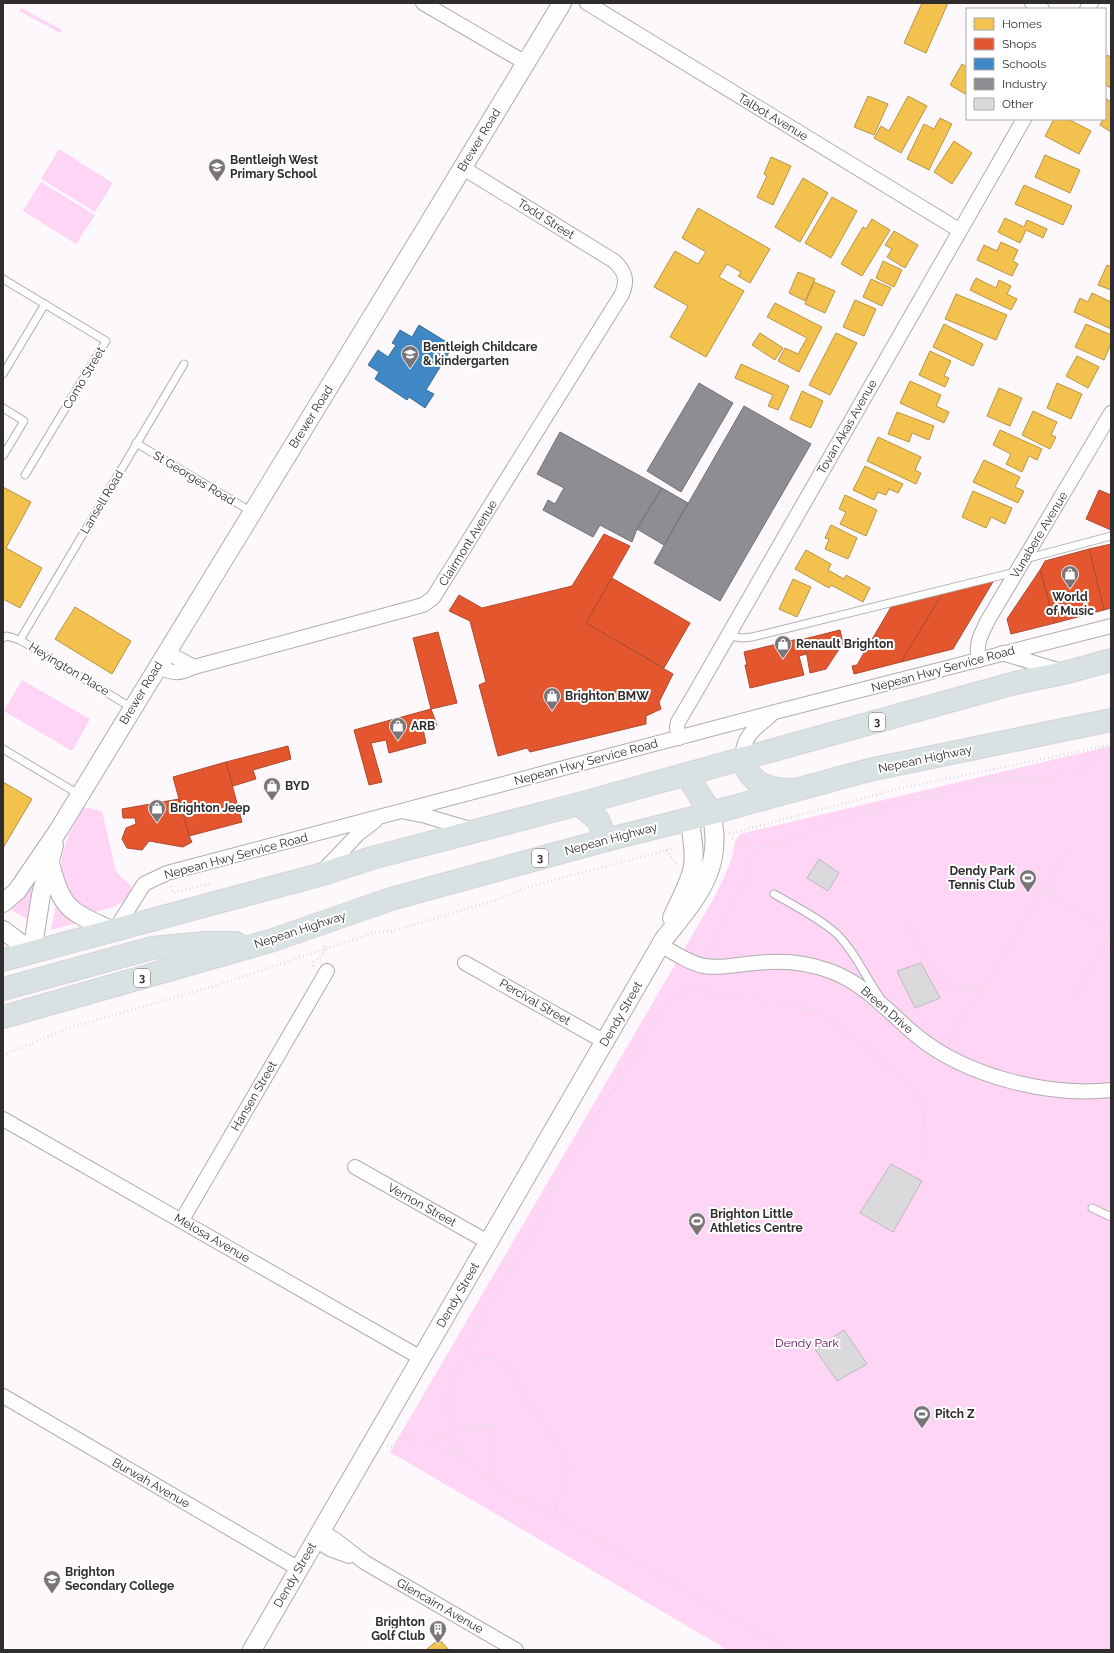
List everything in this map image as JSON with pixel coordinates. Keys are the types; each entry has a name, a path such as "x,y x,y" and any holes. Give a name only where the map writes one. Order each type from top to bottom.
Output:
{"highway":[{"name":"3","path":"3,960 319,875 372,858 579,804 1015,683 1109,662"},
{"name":"Nepean Highway","path":"11,1017 263,943 391,899 606,840 711,814 869,770 1111,720"},
{"path":"743,758 747,772 759,783 776,789 796,790"},
{"path":"686,774 711,814"},
{"path":"686,774 689,819"},
{"path":"579,804 598,820 606,840"},
{"path":"114,930 121,956"},
{"path":"3,989 147,950 170,946 205,943 263,943"},
{"path":"11,1017 26,983 32,952"}],"street":[{"path":"423,3 526,64"},
{"name":"Brewer Road","path":"3,904 17,891 80,795 463,168 562,3"},
{"name":"Talbot Avenue","path":"587,3 959,230"},
{"name":"Tovan Akas Avenue","path":"679,738 677,727 678,722 1023,120"},
{"name":"Todd Street","path":"463,168 614,261 621,267 624,273"},
{"name":"Clairmont Avenue","path":"162,660 194,667 423,605 433,598 622,294 625,286 624,273"},
{"name":"Vunabere Avenue","path":"979,660 976,650 979,639 1024,559 1111,413"},
{"name":"Nepean Hwy Service Road","path":"114,930 142,887 153,879 180,870 775,712 1111,626"},
{"path":"1002,653 1068,672"},
{"name":"Nepean Hwy Service Road","path":"743,758 743,748 750,734 775,712"},
{"name":"Nepean Hwy Service Road","path":"398,812 409,812 426,816 478,831"},
{"name":"Dendy Street","path":"662,942 693,902 708,873 713,858 715,842 711,814"},
{"name":"Nepean Hwy Service Road","path":"319,875 358,834 382,817"},
{"name":"Dendy Street","path":"252,1650 662,942 689,880 693,865 694,850 689,819"},
{"name":"Brewer Road","path":"32,952 41,895 58,830"},
{"path":"49,860 56,888 65,902 79,915 114,930"},
{"path":"3,930 32,952"},
{"name":"Breen Drive","path":"662,942 688,960 703,966 714,967 780,961 814,966 831,971 864,989 888,1009 916,1036 941,1052 989,1075 1010,1081 1051,1089 1111,1090"},
{"name":"Percival Street","path":"465,962 605,1042"},
{"name":"Hansen Street","path":"182,1220 327,971"},
{"name":"Melosa Avenue","path":"3,1118 421,1358"},
{"name":"Vernon Street","path":"355,1167 488,1242"},
{"name":"Burwah Avenue","path":"3,1396 299,1569"},
{"name":"Glencairn Avenue","path":"318,1536 337,1541 364,1562 516,1650"}],"lane":[{"name":"Como Street","path":"3,279 106,342 25,475"},
{"path":"3,374 46,304"},
{"name":"Lansell Road","path":"20,640 184,364"},
{"path":"3,408 24,421 3,456"},
{"name":"St Georges Road","path":"136,443 252,512"},
{"path":"1024,559 1111,536"},
{"path":"728,636 743,638 752,637 1017,572"},
{"name":"Heyington Place","path":"3,638 7,636 20,640 132,708"},
{"path":"3,749 80,795"},
{"path":"774,894 837,934 853,953 888,1009"},
{"path":"1092,1208 1111,1217"}],"path":[{"path":"732,838 756,849 794,838 827,823 990,779 1013,778 1044,780 1076,771 1086,766 1103,747 1104,743"},
{"path":"733,833 901,788 1111,745"},
{"path":"700,986 703,966 729,910 750,874 752,854 756,849"},
{"path":"3,1055 72,1027 218,985 376,932 392,931 481,905 525,888 666,850"},
{"path":"941,1052 983,988 1066,851"},
{"path":"1043,890 1111,933 1075,995"},
{"path":"904,920 935,972 951,984 983,988"},
{"path":"312,971 314,962 326,952 324,944"},
{"path":"464,1460 452,1435 447,1404 451,1380 462,1361 488,1306 535,1232 553,1188 626,1069 642,1048 654,1020 677,995 694,986 700,986 711,995 776,1002 818,1012 862,1044 894,1070 914,1090 924,1109 922,1161"},
{"path":"462,1361 491,1358 512,1371 520,1390 560,1445 569,1465 554,1514"},
{"path":"431,1442 470,1427 495,1424 488,1477"},
{"path":"373,1441 391,1447 402,1438 431,1442 464,1460 488,1477 506,1493 554,1514 790,1650"}],"green space":[{"path":"21,8 62,30 60,33 19,11"},
{"path":"59,149 113,183 95,212 41,179"},
{"path":"41,182 95,215 76,244 23,211"},
{"path":"22,680 90,719 72,751 4,711"},
{"name":"Dendy Park","path":"1111,746 1111,1650 728,1650 390,1452 714,898 728,870 737,837 740,834"},
{"path":"84,808 102,811 116,872 132,887 129,896 122,903 111,908 93,912 81,908 74,899 62,876 61,865 66,841"},
{"path":"33,880 36,881 28,920 11,910 23,898"},
{"path":"56,905 77,923 51,930"}],"building: Homes":[{"path":"922,3 948,3 926,53 904,43"},
{"path":"1107,55 1111,57 1111,88 1106,86"},
{"path":"962,64 966,66 966,94 950,85"},
{"path":"868,96 888,104 874,135 854,127"},
{"path":"908,96 927,106 901,153 874,138 881,126 889,131"},
{"path":"1106,99 1111,102 1111,132 1100,125 1102,120 1106,120"},
{"path":"940,118 952,124 929,170 907,159 924,124 934,129"},
{"path":"1053,120 1070,120 1091,131 1079,154 1045,136"},
{"path":"954,141 972,153 952,184 934,172"},
{"path":"1045,155 1080,170 1070,193 1035,177"},
{"path":"771,157 791,166 773,205 757,197 767,176 764,174"},
{"path":"803,178 828,193 800,242 775,227"},
{"path":"1024,185 1072,206 1063,225 1015,204"},
{"path":"832,197 857,211 831,258 805,243"},
{"path":"698,208 770,249 750,283 738,276 741,272 727,264 719,277 744,291 706,357 670,337 688,306 654,287 675,251 698,264 706,252 682,238"},
{"path":"1005,218 1024,227 1027,220 1047,229 1043,238 1026,230 1020,243 998,232"},
{"path":"872,219 890,230 862,276 841,264 863,227 866,229"},
{"path":"894,231 918,245 905,268 887,257 892,249 885,245"},
{"path":"1001,242 1018,250 1013,261 1018,264 1012,276 977,260 984,245 997,251"},
{"path":"883,261 902,270 894,287 876,278"},
{"path":"1107,265 1111,267 1111,290 1098,285"},
{"path":"798,272 815,279 805,301 789,293"},
{"path":"976,278 996,288 999,280 1011,286 1007,294 1017,299 1011,310 970,290"},
{"path":"871,279 891,288 882,306 863,297"},
{"path":"814,282 835,291 825,313 805,304"},
{"path":"1092,293 1111,302 1111,329 1074,312 1080,298 1088,302"},
{"path":"956,294 1007,315 996,340 945,319"},
{"path":"855,300 876,309 864,336 843,327"},
{"path":"775,303 822,327 799,372 778,361 785,348 798,354 807,338 767,317"},
{"path":"944,324 983,344 973,366 933,347"},
{"path":"1086,324 1111,335 1111,344 1104,360 1075,347"},
{"path":"760,333 783,348 775,360 752,345"},
{"path":"836,333 857,343 830,395 809,385"},
{"path":"930,351 951,361 944,376 949,378 945,387 919,375"},
{"path":"1077,356 1099,367 1088,388 1066,376"},
{"path":"741,364 789,386 778,410 768,406 773,395 735,378"},
{"path":"910,381 941,395 936,406 949,412 944,423 900,403"},
{"path":"1057,383 1082,394 1071,419 1047,408"},
{"path":"999,388 1022,398 1010,426 987,416"},
{"path":"802,391 823,401 811,428 790,419"},
{"path":"1033,411 1057,422 1051,435 1056,437 1050,449 1022,435"},
{"path":"897,412 934,426 929,440 912,433 909,442 888,434"},
{"path":"1000,430 1042,449 1037,460 1029,456 1022,472 1006,464 1011,454 993,445"},
{"path":"878,437 921,457 915,470 921,473 916,484 867,461"},
{"path":"984,460 1020,477 1015,487 1024,491 1018,503 973,482"},
{"path":"865,466 903,484 898,493 889,489 886,495 878,492 874,500 853,490"},
{"path":"3,487 31,502 6,548 42,568 20,608 3,599"},
{"path":"973,491 1012,508 1005,524 991,517 986,528 962,517"},
{"path":"845,495 877,510 866,536 840,524 846,512 839,509"},
{"path":"831,525 857,538 848,559 825,549 829,539 825,538"},
{"path":"806,550 831,564 828,570 844,579 846,575 870,588 863,602 831,585 829,588 795,569"},
{"path":"793,579 811,587 797,617 779,609"},
{"path":"75,607 131,641 112,674 55,639"},
{"path":"3,782 32,799 3,848"},
{"name":"Brighton Golf Club","path":"439,1639 449,1650 426,1650"}],"building: Shops":[{"path":"1099,490 1111,495 1111,530 1086,519"},
{"path":"604,534 630,546 586,623 673,674 659,702 661,709 646,716 646,724 530,752 527,748 498,756 479,685 486,682 470,621 449,611 459,595 482,608 572,586"},
{"path":"1111,544 1111,608 1104,610 1089,549"},
{"path":"1089,549 1104,610 1055,623 1040,570 1045,561"},
{"path":"1040,570 1055,623 1011,634 1007,619"},
{"path":"612,578 690,623 664,668 586,623"},
{"path":"994,580 953,649 901,662 942,594"},
{"path":"942,594 901,662 854,674 852,666 857,665 891,607"},
{"path":"840,630 843,643 826,669 810,673 804,639"},
{"path":"438,632 457,703 431,709 413,638"},
{"path":"802,638 806,654 799,656 804,675 750,688 744,652"},
{"path":"431,709 437,725 423,729 426,743 389,753 386,740 371,743 382,782 369,785 354,730"},
{"path":"288,746 291,759 253,770 256,779 233,786 226,762"},
{"path":"226,762 242,822 189,836 173,777"},
{"path":"179,799 192,842 183,847 149,841 142,850 127,848 122,839 126,828 136,824 135,818 123,818 122,809"}],"building: Schools":[{"path":"419,325 453,346 426,390 434,394 425,408 409,397 407,400 375,379 379,372 368,365 378,350 388,357 396,345 392,343 400,330 412,337"}],"building: Industry":[{"path":"699,383 733,403 681,492 647,471"},
{"path":"744,406 811,444 720,601 654,563"},
{"path":"560,432 662,488 637,529 632,542 600,525 593,537 543,510 548,500 555,504 564,488 537,474"},
{"path":"662,488 688,503 664,545 637,529"}],"building: Other":[{"path":"819,859 839,873 828,891 807,878"},
{"path":"921,963 940,998 915,1008 897,971"},
{"path":"891,1164 922,1181 893,1232 860,1213"},
{"path":"844,1330 867,1364 837,1381 815,1349"}],"place":[{"name":"Bentleigh West Primary School","path":"217,182"},
{"name":"Bentleigh Childcare & kindergarten","path":"410,369"},
{"name":"World of Music","path":"1070,589"},
{"name":"Renault Brighton","path":"783,659"},
{"name":"Brighton BMW","path":"552,711"},
{"name":"ARB","path":"398,741"},
{"name":"BYD","path":"272,801"},
{"name":"Brighton Jeep","path":"157,823"},
{"name":"Dendy Park Tennis Club","path":"1028,893"},
{"name":"Brighton Little Athletics Centre","path":"697,1236"},
{"name":"Pitch Z","path":"922,1429"},
{"name":"Brighton Secondary College","path":"52,1594"},
{"name":"Brighton Golf Club","path":"438,1644"}]}
